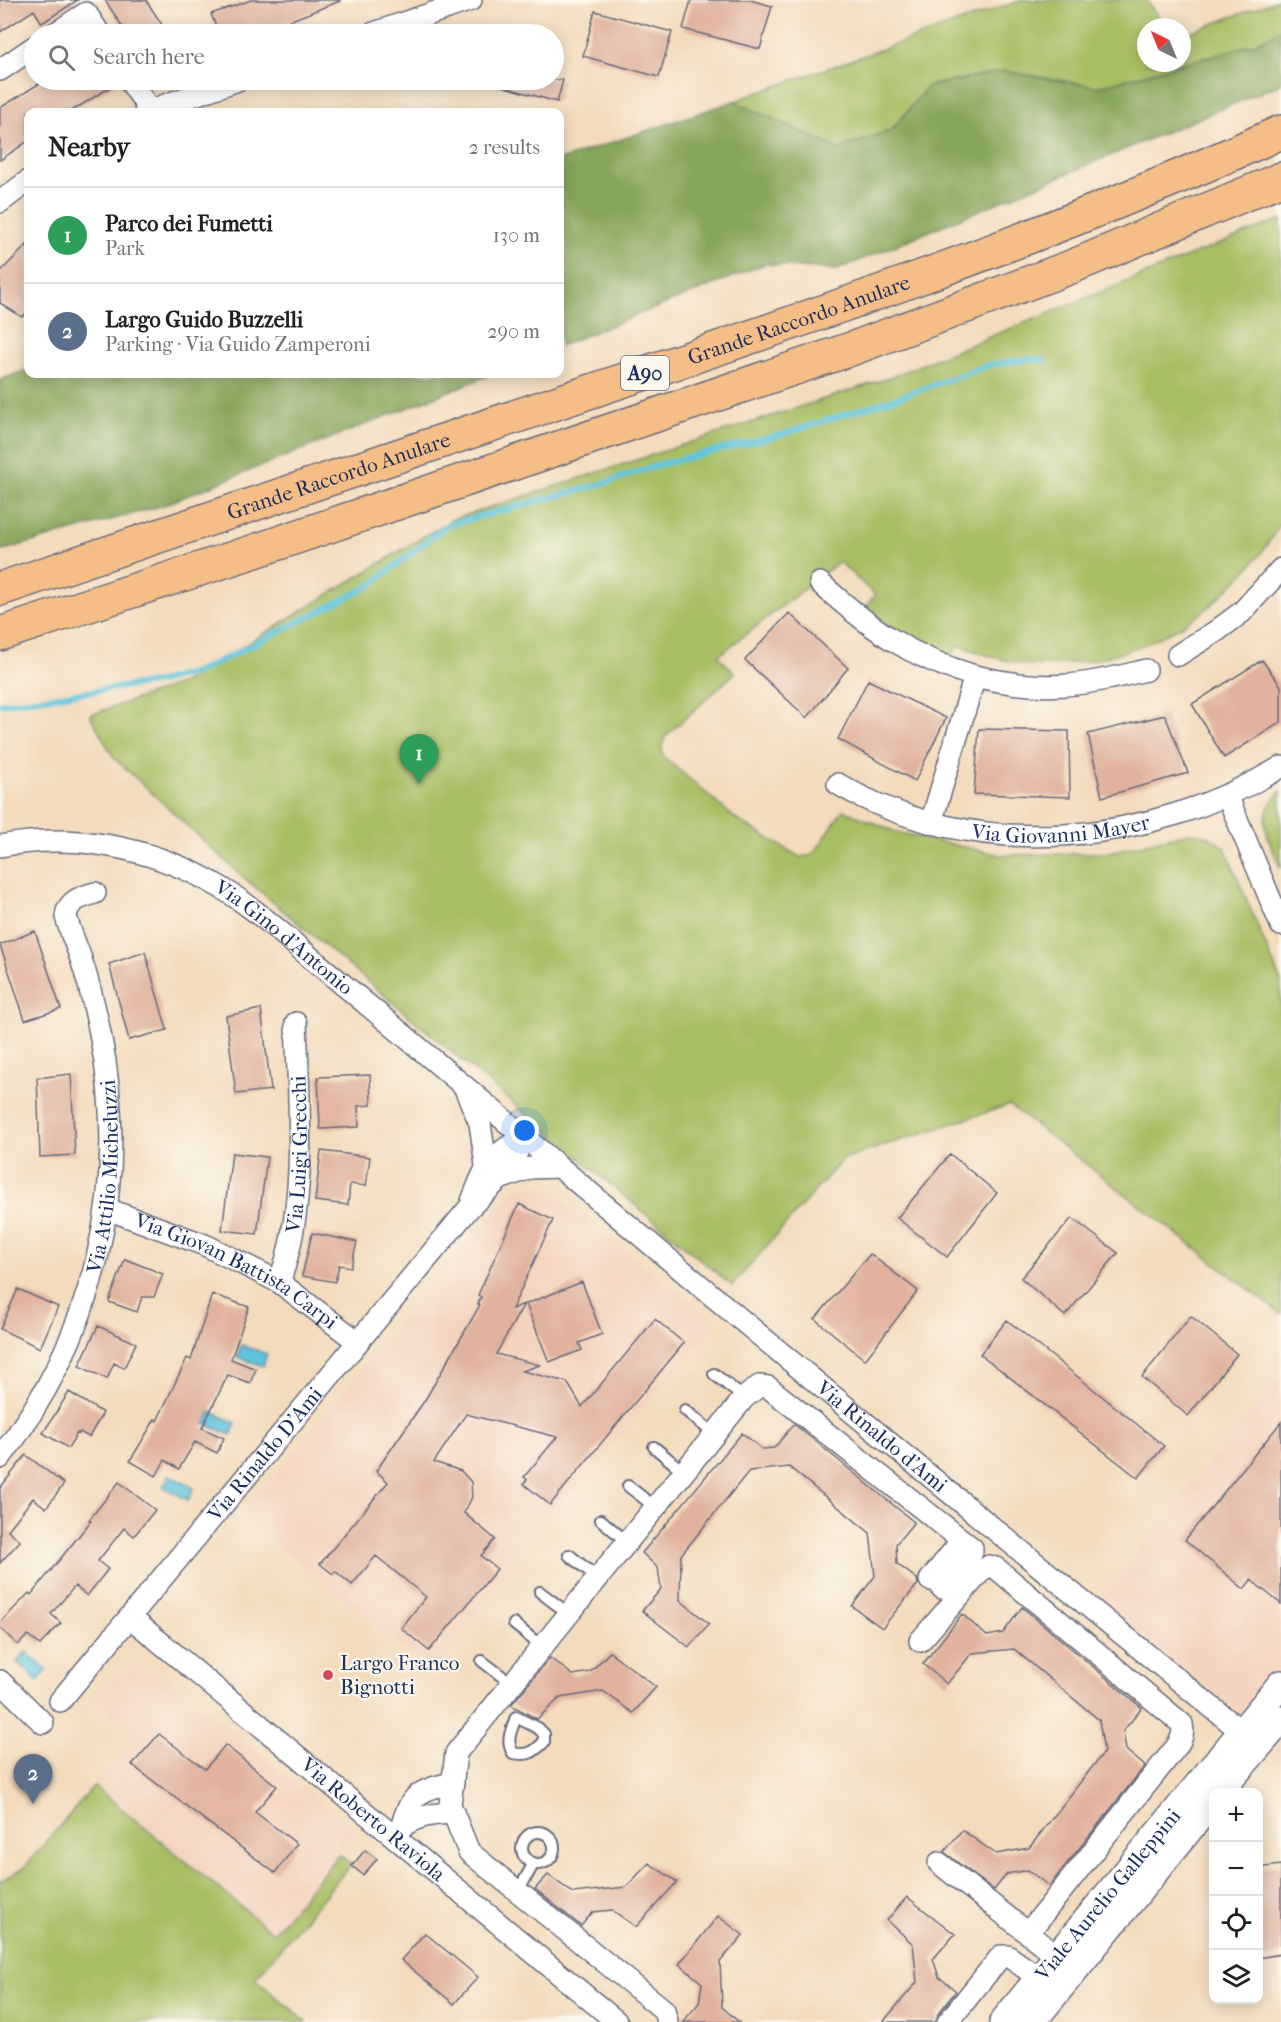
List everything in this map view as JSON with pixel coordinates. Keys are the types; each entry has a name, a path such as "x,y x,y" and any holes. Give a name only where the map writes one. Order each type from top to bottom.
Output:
{"highway":[{"name":"Grande Raccordo Anulare","path":"0,589 765,333 942,271 1125,200 1281,132"},
{"name":"Grande Raccordo Anulare","path":"0,634 255,551 861,345 1038,280 1281,179"}],"street":[{"path":"400,24 471,0"},
{"path":"69,24 86,13 93,24"},
{"path":"0,69 24,53"},
{"path":"135,90 145,108"},
{"path":"156,108 209,90"},
{"path":"0,202 24,184"},
{"path":"1178,655 1242,612 1281,569"},
{"path":"820,583 887,637 930,661 975,676 1028,686 1053,687 1094,682 1146,670"},
{"path":"931,823 975,676"},
{"name":"Via Giovanni Mayer","path":"838,784 882,807 931,823 986,833 1027,836 1090,833 1154,821 1227,795 1281,767"},
{"path":"1227,795 1281,926"},
{"name":"Via Gino d'Antonio","path":"0,846 58,841 105,844 164,860 209,880 275,928 524,1137"},
{"name":"Via Attilio Micheluzzi","path":"0,1458 42,1396 71,1338 95,1269 107,1209 111,1125 104,1054 89,985 66,916 68,906 74,901 95,893"},
{"name":"Via Luigi Grecchi","path":"279,1282 289,1252 297,1192 299,1098 296,1023"},
{"path":"464,1085 480,1123 494,1172"},
{"name":"Via Rinaldo d'Ami","path":"524,1137 890,1443 1242,1732"},
{"name":"Via Rinaldo D'Ami","path":"60,1701 470,1207 494,1172 512,1166 524,1137"},
{"name":"Via Rinaldo D'Ami","path":"494,1172 559,1167"},
{"name":"Via Giovan Battista Carpi","path":"107,1209 205,1245 279,1282 358,1342"},
{"path":"667,2022 664,2010 469,1852 450,1805 456,1753 714,1434 744,1398 759,1386 768,1387 962,1540 936,1584"},
{"path":"920,1641 982,1570 989,1566 996,1568 1182,1724 1184,1731 1177,1746 1028,1933"},
{"name":"Via Roberto Raviola","path":"130,1618 398,1831 617,2022"},
{"path":"0,1681 43,1723"},
{"name":"Viale Aurelio Galleppini","path":"1003,2022 1281,1684"},
{"path":"1222,1788 1281,1720"},
{"path":"398,1831 406,1809 420,1792 453,1783"},
{"name":"Viale Aurelio Galleppini","path":"1032,2022 1209,1805"},
{"path":"398,1831 417,1818 453,1813"},
{"path":"939,1863 1057,1956"},
{"path":"948,2022 1001,1956 1008,1956 1039,1978"}],"lane":[{"path":"714,1374 744,1398"},
{"path":"685,1410 714,1434"},
{"path":"654,1447 684,1472"},
{"path":"628,1486 655,1507"},
{"path":"601,1520 627,1542"},
{"path":"569,1555 597,1578"},
{"path":"540,1592 569,1614"},
{"path":"513,1624 542,1647"},
{"path":"482,1661 505,1692 516,1717"},
{"path":"517,1893 534,1863"}],"shaded area":[{"path":"537,1187 552,1191 717,1324 520,1550 435,1673 240,1516 500,1202 510,1194 522,1189"},
{"path":"1281,1373 1281,1766 1233,1709 1100,1600"},
{"path":"141,1667 151,1668 163,1674 358,1832 273,1933 94,1786 132,1743 132,1733 95,1699 94,1693 116,1674"}],"green space":[{"path":"1022,0 1146,0 1159,18 1137,18 1137,72 1152,72 1098,87 1004,71 928,86 892,130 839,149 734,101"},
{"path":"1281,0 1281,30 1254,44 1191,61 1191,32"},
{"path":"1281,30 1281,84 837,270 765,264 564,344 564,159 734,101 839,149 892,130 928,86 1004,71 1098,87 1152,72 1191,72 1191,61 1254,44"},
{"path":"1281,219 1281,521 1258,557 1209,607 1162,637 1123,652 1083,662 1042,665 1020,663 989,656 958,645 951,658 919,646 864,609 875,595 839,562 718,656 735,673 665,737 662,746 663,756 736,819 800,857 815,852 843,810 896,832 1001,855 1105,853 1189,833 1208,836 1225,848 1281,982 1281,1314 1009,1105 843,1159 732,1286 244,878 114,758 90,715 183,683 451,520 886,379"},
{"path":"24,371 24,378 482,378 161,506 0,551 0,380"},
{"path":"1281,791 1281,869 1268,838 1266,819 1272,800"},
{"path":"94,1786 273,1933 339,1854 351,1864 255,1979 307,2022 0,2022 0,1881 23,1869"}],"water":[{"path":"241,1345 267,1354 263,1366 237,1357"},
{"path":"211,1412 236,1423 231,1435 205,1424"},
{"path":"169,1475 194,1488 188,1500 163,1487"},
{"path":"26,1652 47,1670 38,1681 17,1662"}],"building":[{"path":"0,0 78,0 42,23 34,10 0,32"},
{"path":"105,0 146,0 162,24 121,24"},
{"path":"251,0 340,1 281,24 215,24 211,14"},
{"path":"691,0 750,0 772,6 760,49 683,29"},
{"path":"595,11 672,32 659,77 583,56"},
{"path":"29,90 106,90 76,108 24,108 24,144 0,160 0,108"},
{"path":"515,90 560,90 557,102"},
{"path":"24,248 24,315 22,317 0,303 0,272"},
{"path":"789,613 848,668 807,718 745,660"},
{"path":"1262,660 1281,686 1281,722 1224,758 1192,704"},
{"path":"868,680 946,718 915,781 838,739"},
{"path":"1165,715 1188,773 1102,797 1088,734"},
{"path":"979,729 1069,731 1070,797 974,794"},
{"path":"35,931 61,1009 25,1020 0,945"},
{"path":"145,952 167,1030 129,1040 109,964"},
{"path":"261,1009 271,1090 236,1094 226,1016"},
{"path":"71,1074 75,1155 40,1157 37,1078"},
{"path":"370,1075 371,1105 358,1106 359,1127 320,1129 318,1077"},
{"path":"321,1151 370,1157 366,1186 350,1184 348,1205 315,1201"},
{"path":"232,1153 267,1157 257,1234 222,1230"},
{"path":"950,1154 997,1193 947,1257 897,1218"},
{"path":"519,1204 553,1220 512,1309 524,1304 496,1354 540,1365 522,1371 567,1382 582,1407 655,1319 684,1343 550,1505 524,1484 527,1479 524,1477 557,1437 466,1414 434,1462 461,1471 471,1482 472,1497 464,1513 495,1539 481,1556 497,1569 429,1651 401,1628 426,1597 376,1556 352,1585 335,1571 333,1574 320,1564 388,1482 376,1471 425,1400 480,1305 478,1304 481,1297 478,1295"},
{"path":"1072,1218 1118,1253 1065,1316 1021,1278"},
{"path":"312,1233 357,1242 351,1267 339,1265 335,1282 302,1276"},
{"path":"870,1254 918,1291 865,1360 815,1319"},
{"path":"125,1259 163,1274 154,1297 142,1297 137,1312 109,1302"},
{"path":"582,1282 602,1334 579,1343 582,1350 549,1362 526,1304"},
{"path":"18,1289 58,1307 40,1348 0,1329"},
{"path":"212,1294 249,1307 231,1359 256,1369 250,1383 228,1375 202,1428 224,1438 217,1453 195,1442 179,1469 165,1460 156,1476 130,1461 155,1419 157,1421 187,1358 191,1360"},
{"path":"1191,1316 1237,1354 1188,1416 1142,1377"},
{"path":"1007,1320 1164,1446 1138,1478 980,1354"},
{"path":"98,1326 136,1343 124,1368 114,1363 107,1379 79,1366"},
{"path":"69,1392 103,1413 89,1437 80,1432 77,1433 68,1448 43,1433"},
{"path":"1281,1422 1281,1604 1251,1580 1244,1589 1185,1540"},
{"path":"794,1424 914,1522 896,1544 897,1564 917,1579 918,1584 882,1628 852,1606 875,1576 870,1533 789,1467 749,1471 681,1555 680,1600 709,1624 689,1647 642,1611 661,1589 658,1568 642,1553 742,1433 762,1449 774,1448"},
{"path":"26,1455 64,1484 46,1508 33,1498 8,1530 20,1541 0,1563 0,1488"},
{"path":"119,1482 155,1510 134,1536 124,1528 98,1561 108,1569 87,1596 75,1586 51,1614 61,1623 40,1645 28,1635 18,1645 0,1628 0,1623 29,1593 31,1595 91,1521 89,1520"},
{"path":"1022,1607 1142,1708 1123,1731 1126,1750 1145,1766 1049,1886 1028,1870 1007,1874 994,1890 944,1852 962,1830 996,1854 1029,1848 1104,1752 1099,1720 1014,1649 972,1653 947,1684 923,1664 962,1614 987,1636 1003,1633"},
{"path":"610,1652 656,1687 633,1713 603,1691 560,1698 537,1719 511,1705 550,1658 573,1675 590,1672"},
{"path":"159,1734 205,1769 225,1745 277,1786 255,1812 297,1844 275,1873 132,1765"},
{"path":"365,1850 377,1859 363,1875 352,1866"},
{"path":"649,1863 677,1882 636,1927 612,1910 593,1912 581,1926 535,1889 548,1875 573,1893 626,1887"},
{"path":"1281,1865 1281,1954 1263,1957 1263,1896 1263,1867"},
{"path":"907,1897 955,1934 933,1959 939,1977 956,1991 938,2014 936,2022 883,2022 917,1982 913,1944 887,1920"},
{"path":"718,1916 743,1935 720,1962 722,2007 739,2022 683,2022 699,2003 702,1983 679,1964"},
{"path":"425,1933 478,1977 454,2004 401,1960"}],"waterway":[{"path":"0,704 159,682 200,671 368,587 447,525 602,484 658,465 780,435 989,365 1029,359 1044,360"}],"place":[{"name":"Parco dei Fumetti","path":"419,784"},
{"name":"Largo Franco Bignotti","path":"328,1675"},
{"name":"Largo Guido Buzzelli","path":"33,1804"}]}
